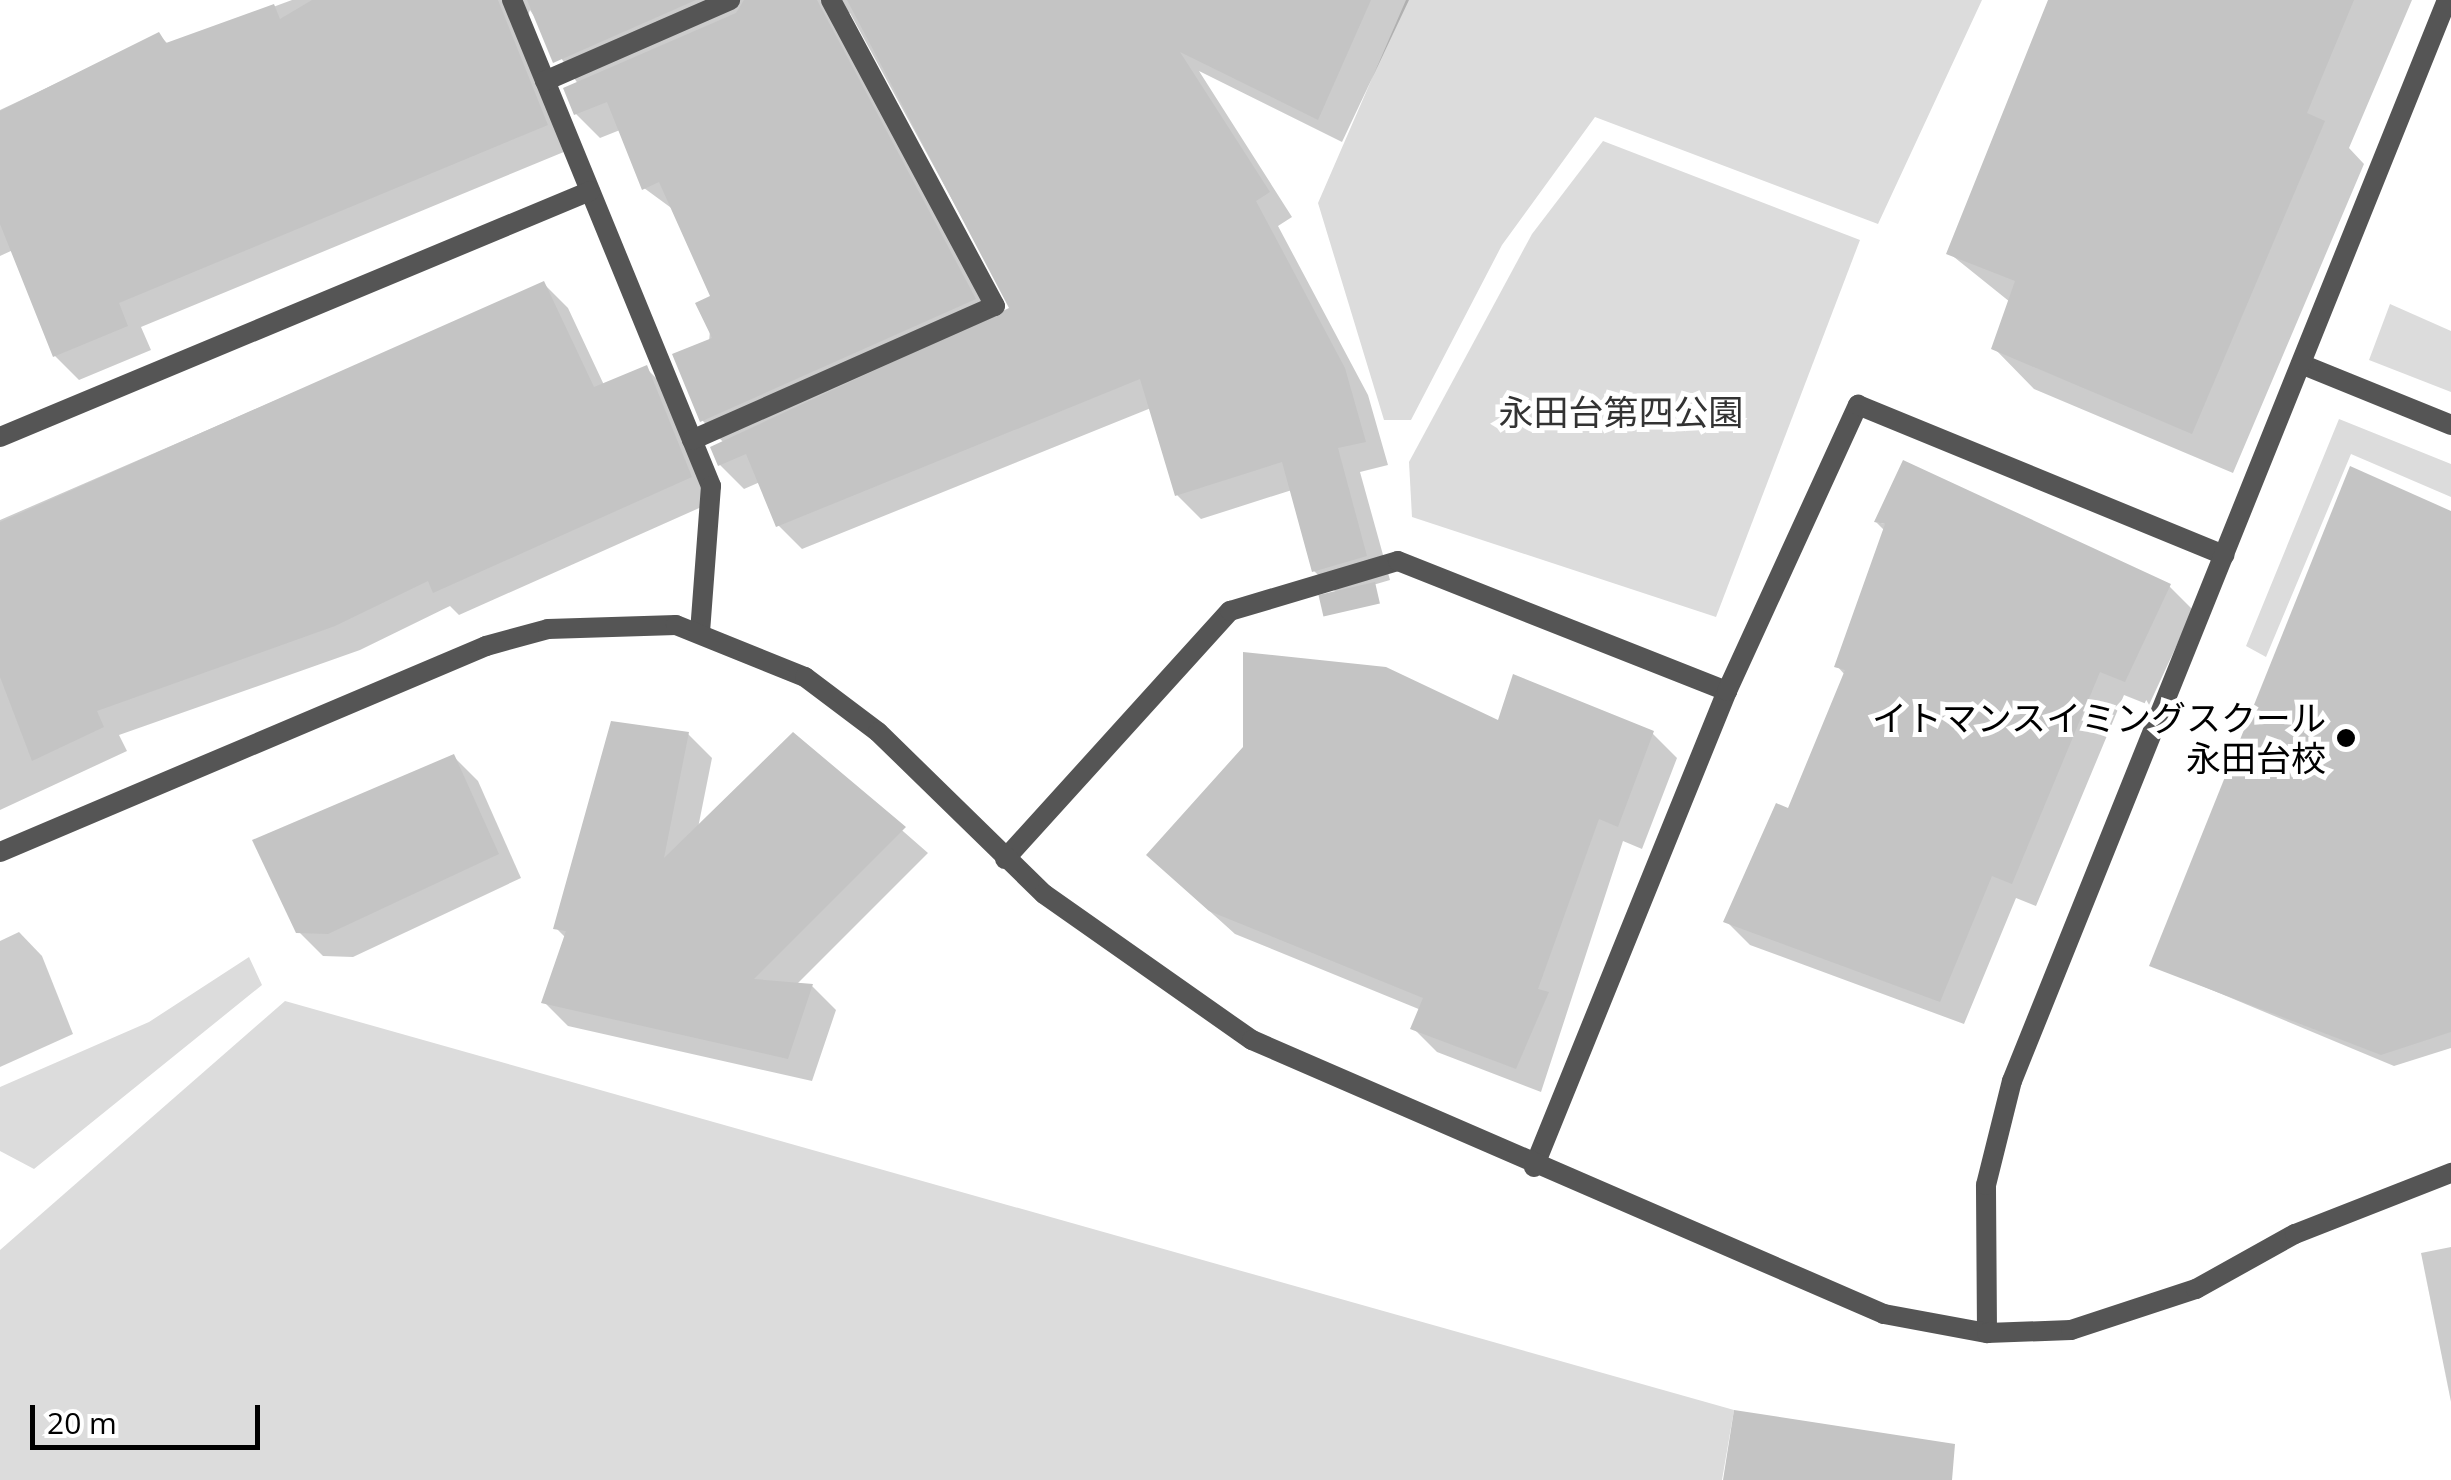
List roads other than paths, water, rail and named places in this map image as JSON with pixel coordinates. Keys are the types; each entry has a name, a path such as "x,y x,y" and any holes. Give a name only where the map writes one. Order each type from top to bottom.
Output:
{"street":[{"path":"512,0 712,486 700,632"},
{"path":"545,81 730,0"},
{"path":"692,440 995,306 831,0"},
{"path":"1987,1333 1986,1185 2012,1081 2447,0"},
{"path":"0,437 590,191"},
{"path":"2301,364 2451,425"},
{"path":"1534,1167 1727,691 1858,405 2224,555"},
{"path":"1005,859 1230,612 1398,561 1727,691"},
{"path":"0,852 486,646 614,623 700,632 805,678 878,732 1005,859 1176,995 1252,1040 1776,1275 1884,1314 1987,1333 2071,1330 2196,1289 2295,1234 2451,1172"}],"place":[{"name":"イトマンスイミングスクール 永田台校","path":"2346,738"}],"park label":[{"name":"永田台第四公園","path":"1621,412"}]}
